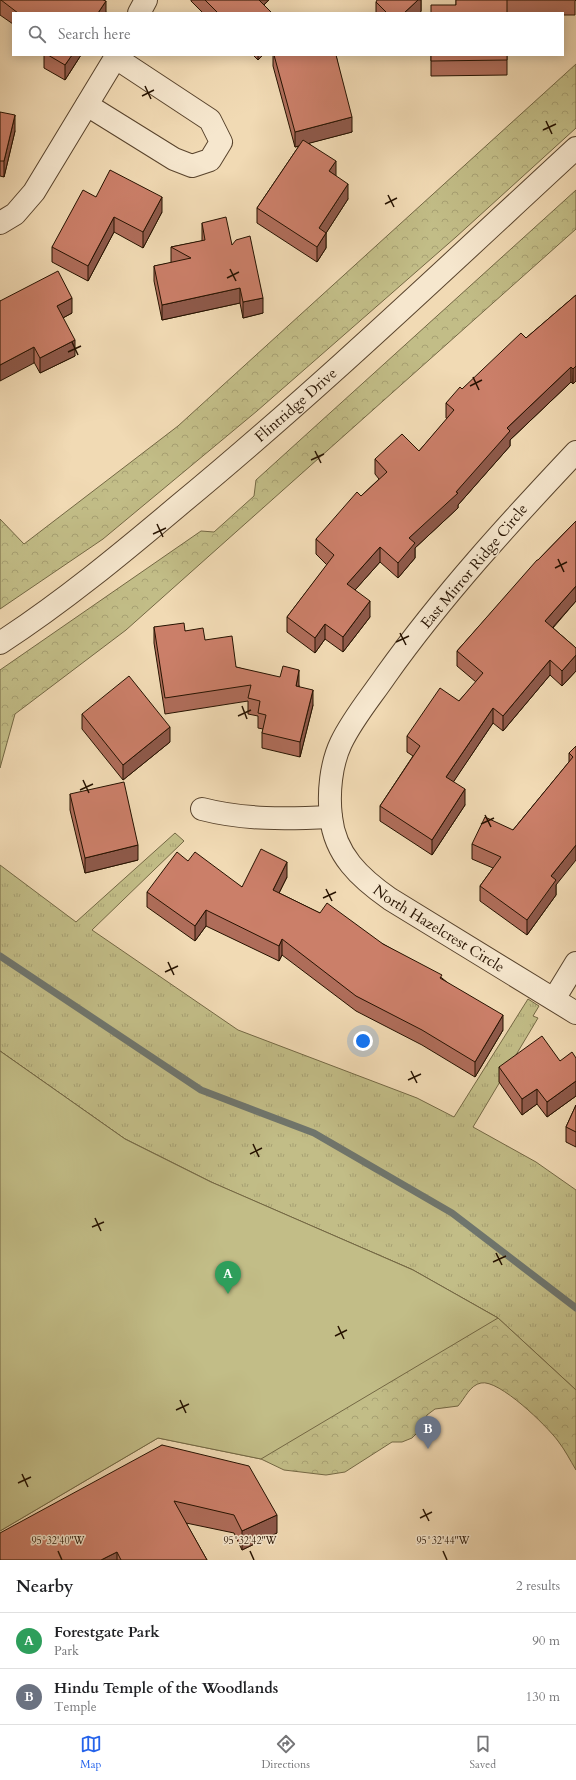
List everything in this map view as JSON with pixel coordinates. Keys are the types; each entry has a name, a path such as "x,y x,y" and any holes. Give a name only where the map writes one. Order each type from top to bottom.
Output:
{"street":[{"path":"140,12 146,0"},
{"path":"0,223 15,214 34,192 116,57 210,120 221,142 210,160 192,166 174,159 87,105"},
{"name":"Flintridge Drive","path":"0,643 94,576 221,470 304,398 576,148"},
{"name":"East Mirror Ridge Circle","path":"331,817 331,784 335,763 341,744 351,725 401,654 466,572 522,508 576,452"},
{"path":"202,809 225,814 271,818 331,817"},
{"name":"North Hazelcrest Circle","path":"331,817 334,834 344,854 355,872 373,887 390,899 576,1013"},
{"path":"554,999 576,963"}],"green space":[{"path":"576,64 576,128 456,237 257,411 103,539 0,609 0,519 24,544 178,426"},
{"path":"576,190 576,229 126,630 15,714 0,768 0,670 201,531 214,532 254,496 256,480"},
{"path":"175,833 184,841 92,930 238,1030 417,1098 454,1117 528,999 539,1006 533,1016 538,1018 473,1127 536,1162 576,1190 576,1390 498,1318 411,1269 219,1186 125,1139 0,1051 0,865 76,922"},
{"path":"0,1051 125,1139 211,1182 413,1270 498,1318 576,1390 576,1470 558,1441 534,1415 499,1388 481,1383 477,1384 471,1389 458,1406 435,1409 427,1415 421,1429 412,1438 402,1442 392,1442 345,1472 326,1475 284,1470 261,1459 158,1438 0,1531"},
{"path":"0,1051 125,1139 211,1182 413,1270 498,1318 261,1459 158,1438 0,1531"}],"building":[{"path":"1,0 106,1 99,12 17,12"},
{"path":"205,0 259,0 271,12 217,12"},
{"path":"377,0 418,0 405,12 386,12 376,2"},
{"path":"456,0 507,0 507,12 431,12 431,5 456,5"},
{"path":"50,56 71,56 65,65"},
{"path":"274,56 336,56 352,117 295,132"},
{"path":"431,56 507,56 507,60 431,61"},
{"path":"0,112 15,115 4,161 0,161"},
{"path":"303,140 336,161 329,171 348,184 319,228 326,233 317,247 257,208"},
{"path":"110,170 162,197 143,232 114,217 88,266 52,247 83,190 96,197"},
{"path":"226,217 232,245 236,240 250,236 263,298 243,302 240,288 162,305 154,266 191,258 171,247 205,240 202,223"},
{"path":"58,271 72,298 57,306 75,340 40,358 34,347 0,365 0,301"},
{"path":"576,295 576,366 573,369 571,367 507,428 510,431 456,492 458,493 409,538 415,543 398,563 380,547 347,584 370,601 343,637 325,624 315,638 287,617 334,555 316,539 357,492 361,496 387,472 375,459 402,434 419,451 454,410 446,403 460,387 462,389 521,333 526,338"},
{"path":"576,521 576,586 545,621 576,648 576,655 562,671 550,660 503,716 493,708 446,777 465,789 432,840 380,806 420,746 407,736 440,688 459,701 483,673 457,651 537,560"},
{"path":"184,623 185,631 203,628 205,640 232,636 236,667 280,677 283,666 299,670 296,686 313,690 300,742 262,733 266,715 258,713 260,701 248,698 251,685 165,698 154,627"},
{"path":"129,676 170,727 123,765 82,714"},
{"path":"576,746 576,845 551,876 556,880 527,920 480,886 501,857 472,844 485,817 513,830 573,757 569,753"},
{"path":"124,782 138,845 85,858 70,794"},
{"path":"261,849 287,862 273,890 320,913 327,903 383,944 442,975 440,978 503,1015 475,1062 422,1030 356,996 282,939 279,946 206,910 195,926 147,892 177,852 188,861 195,852 242,887"},
{"path":"542,1036 560,1061 572,1052 576,1058 576,1081 547,1102 537,1089 522,1099 499,1067"},
{"path":"576,1105 576,1132 566,1127"},
{"path":"162,1445 249,1466 277,1515 242,1531 234,1515 174,1501 207,1560 121,1560 117,1552 101,1560 0,1560 0,1533"}],"waterway":[{"path":"0,956 201,1090 314,1133 452,1213 576,1308"}],"place":[{"name":"Forestgate Park","path":"228,1294"},
{"name":"Hindu Temple of the Woodlands","path":"428,1449"}]}
